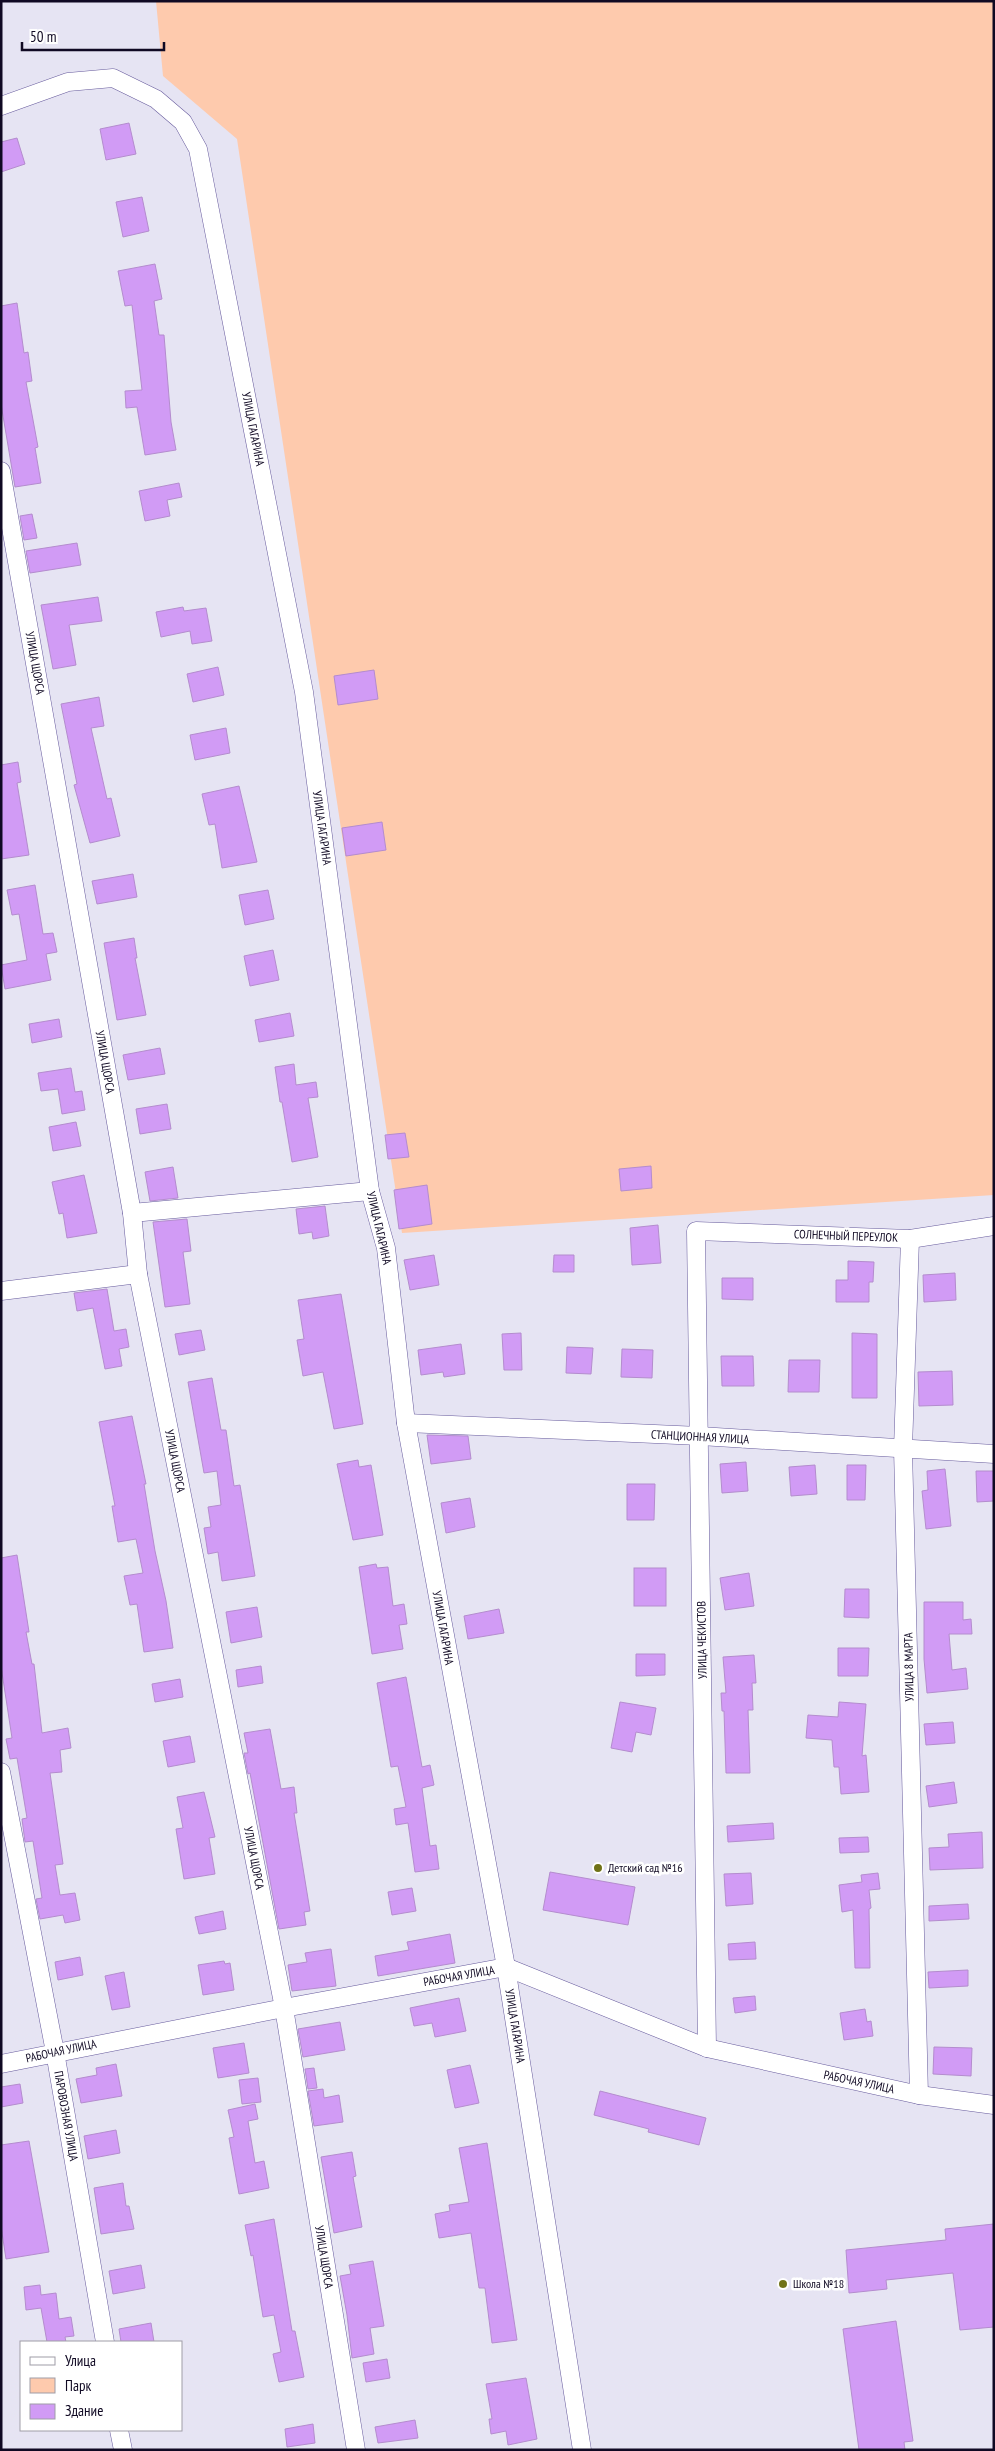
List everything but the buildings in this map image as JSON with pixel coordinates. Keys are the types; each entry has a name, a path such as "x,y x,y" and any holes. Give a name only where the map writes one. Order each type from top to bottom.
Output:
{"street":[{"name":"УЛИЦА ГАГАРИНА","path":"1,106 68,82 113,78 156,99 183,122 198,149 304,692 370,1191 386,1248 406,1423 506,1967 582,2450"},
{"name":"УЛИЦА ЩОРСА","path":"1,471 132,1213 138,1274 284,2008 356,2450"},
{"path":"132,1213 370,1191"},
{"name":"СОЛНЕЧНЫЙ ПЕРЕУЛОК","path":"696,1231 910,1239 994,1226"},
{"name":"УЛИЦА ЧЕКИСТОВ","path":"696,1231 706,2048"},
{"name":"УЛИЦА 8 МАРТА","path":"910,1239 903,1449 919,2095"},
{"path":"1,1291 138,1274"},
{"name":"СТАНЦИОННАЯ УЛИЦА","path":"406,1423 700,1436 994,1454"},
{"name":"ПАРОВОЗНАЯ УЛИЦА","path":"1,1772 55,2052 105,2341"},
{"name":"РАБОЧАЯ УЛИЦА","path":"1,2064 284,2008 506,1967 706,2048 919,2095 994,2105"},
{"path":"120,2431 123,2450"}],"green space":[{"path":"156,1 994,1 994,1195 402,1233 237,139 163,76"}],"place":[{"name":"Детский сад №16","path":"598,1868"},
{"name":"Школа №18","path":"783,2284"}]}
